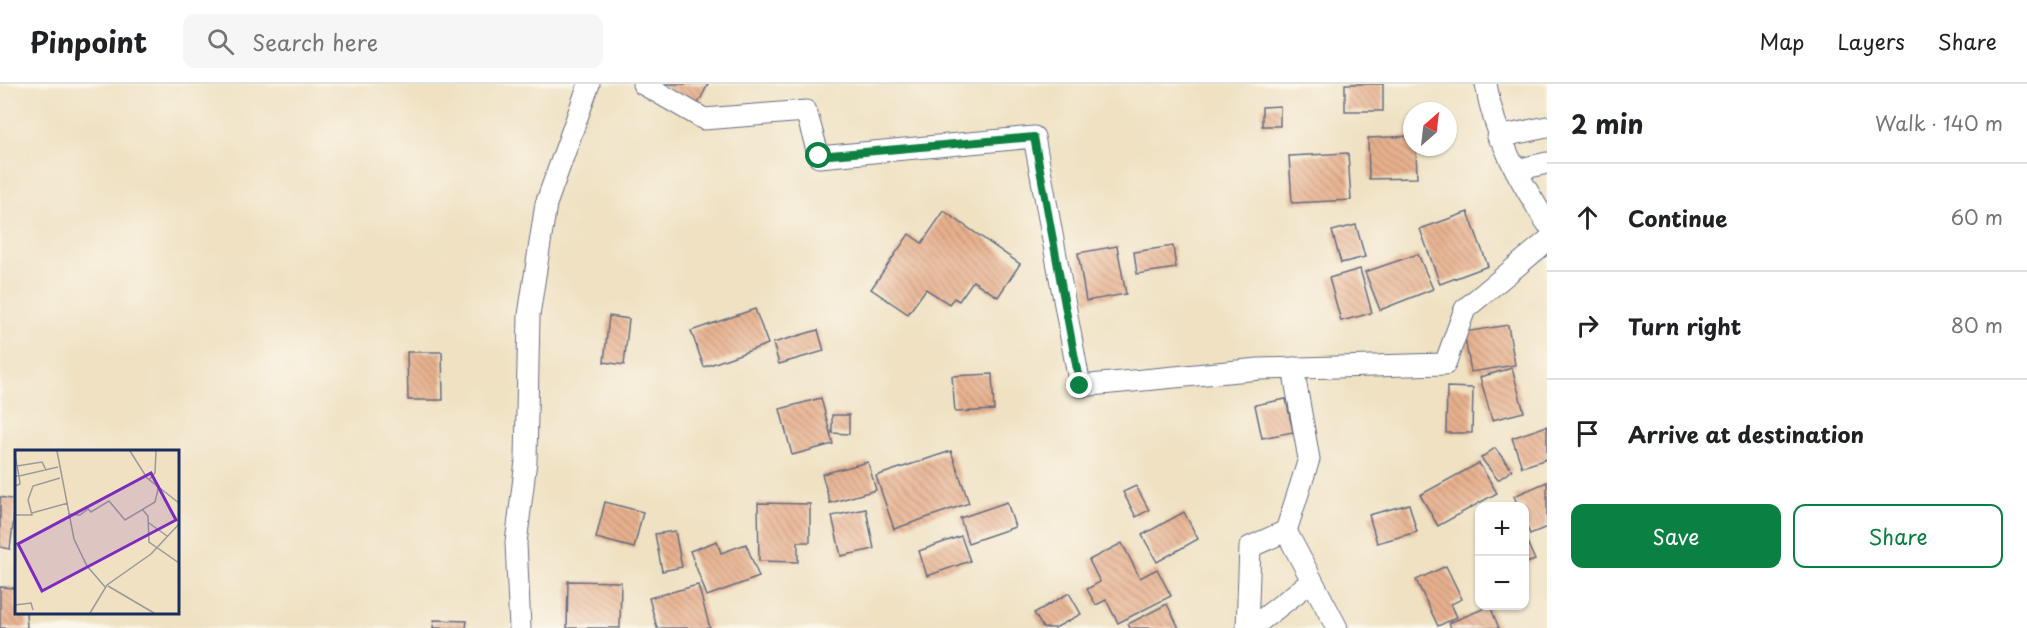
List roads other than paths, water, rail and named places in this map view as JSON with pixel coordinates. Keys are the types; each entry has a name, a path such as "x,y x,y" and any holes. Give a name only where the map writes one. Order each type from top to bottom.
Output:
{"street":[{"path":"520,628 516,543 526,461 529,315 546,204 589,84"},
{"path":"643,84 704,119 806,111 819,156 1034,137 1080,386 1293,368 1444,364 1465,309 1547,242"},
{"path":"1486,84 1490,112 1498,137 1547,223"},
{"path":"1498,137 1547,127"},
{"path":"1516,170 1547,163"},
{"path":"1293,368 1309,459 1286,531 1337,628"},
{"path":"1249,628 1250,547 1286,531"},
{"path":"1249,628 1312,581"}]}
